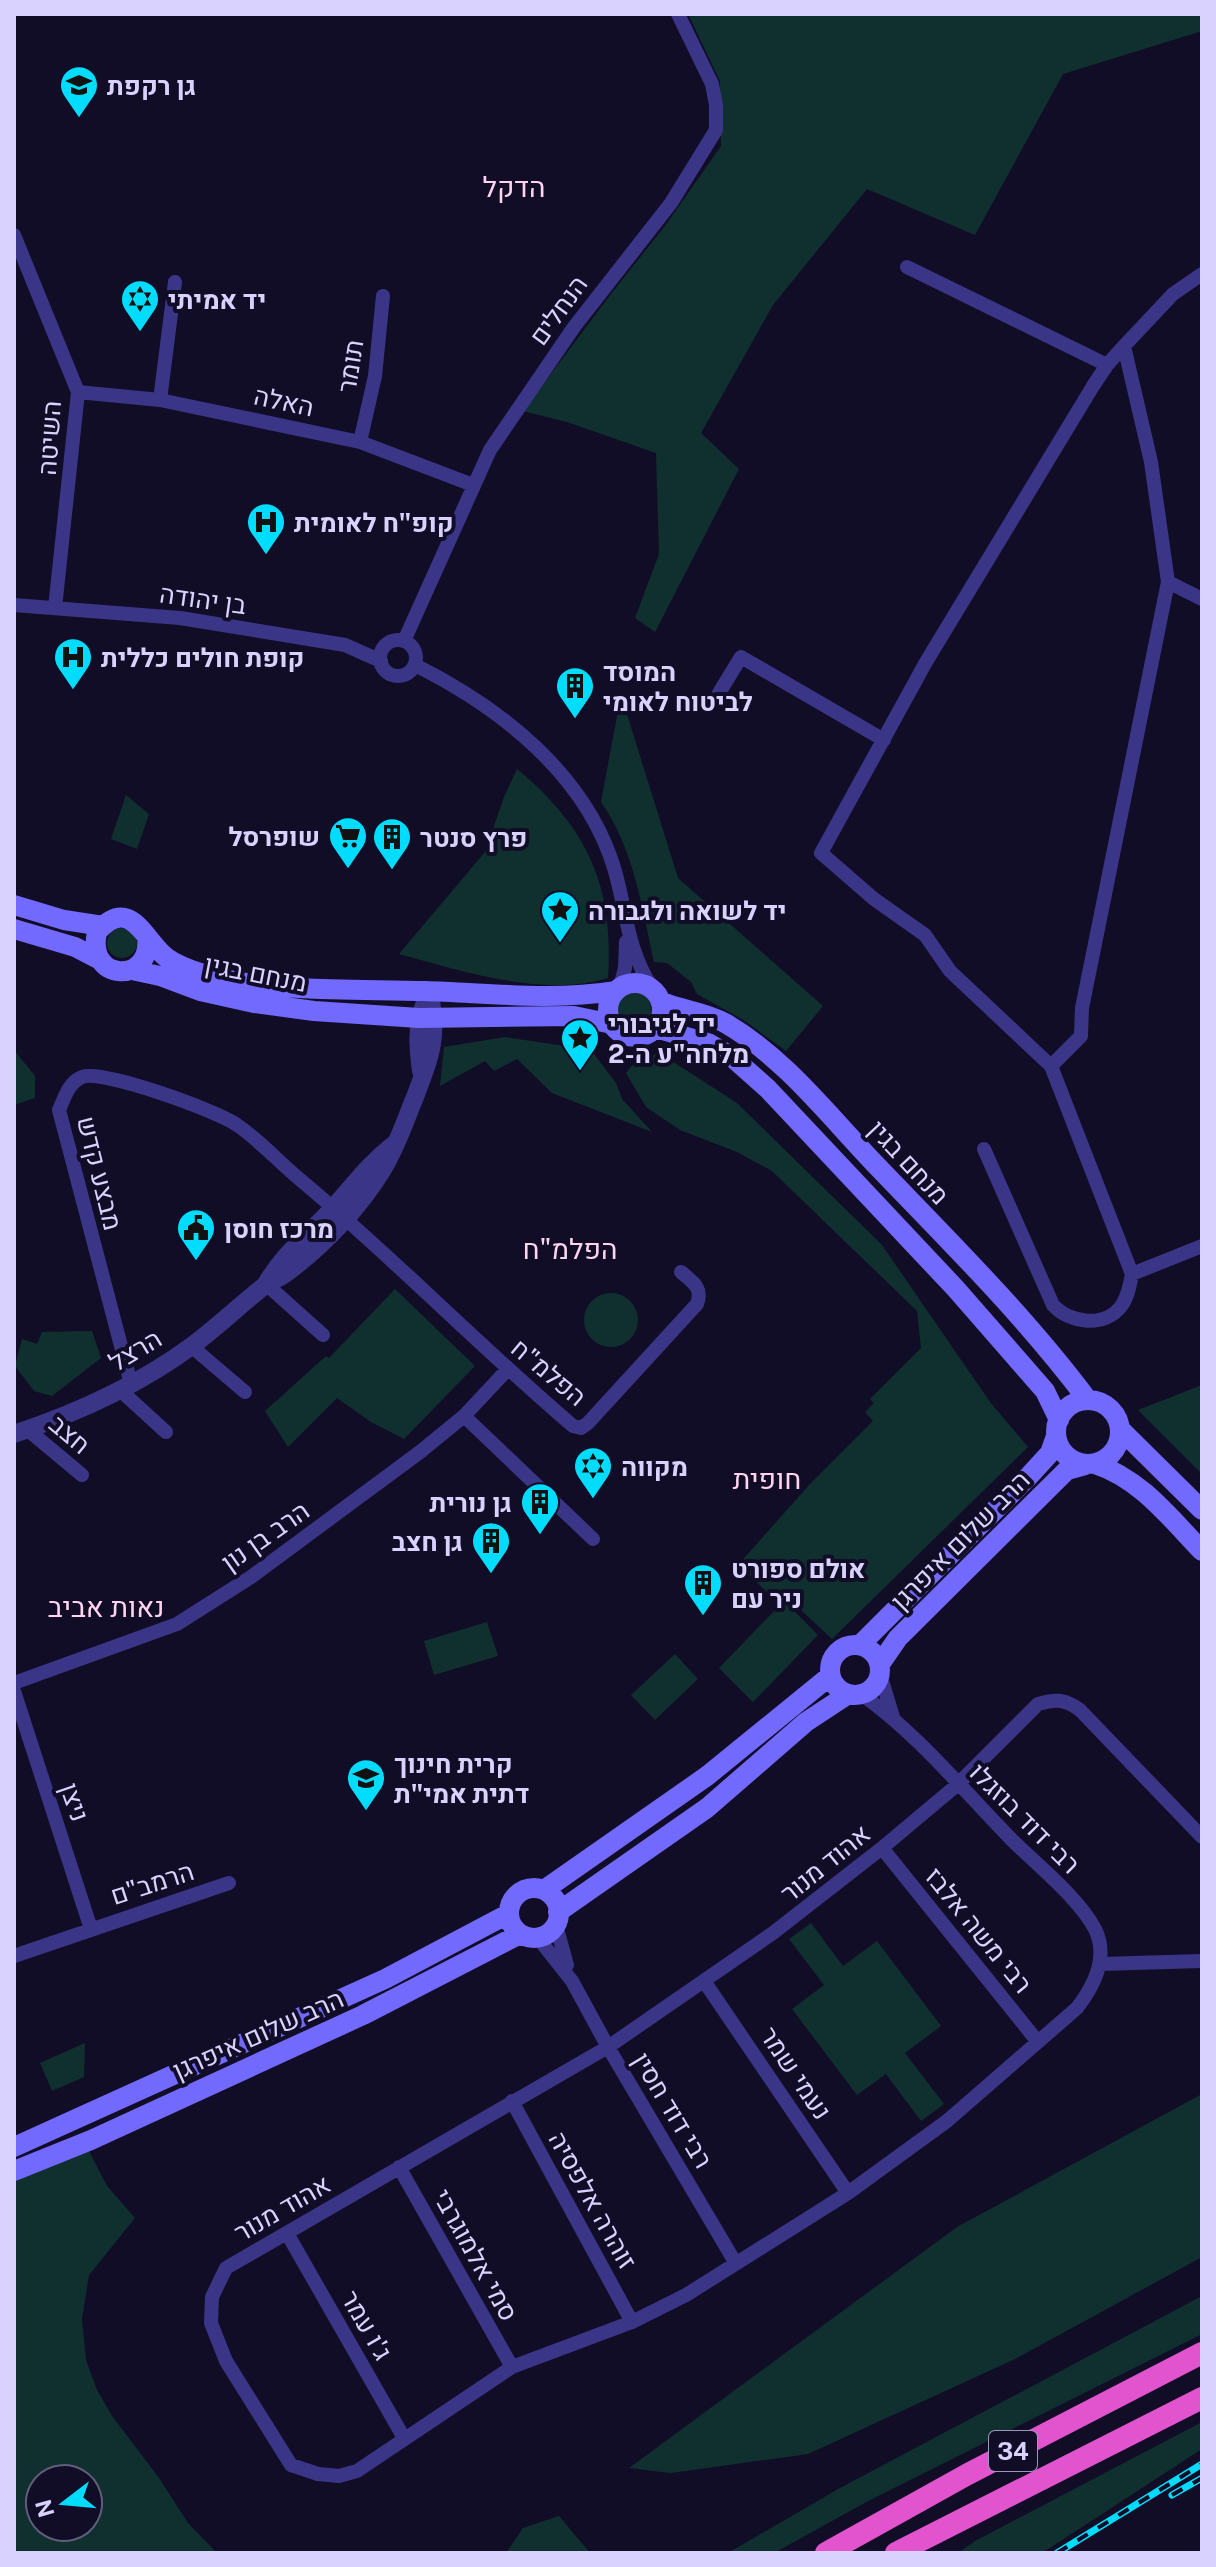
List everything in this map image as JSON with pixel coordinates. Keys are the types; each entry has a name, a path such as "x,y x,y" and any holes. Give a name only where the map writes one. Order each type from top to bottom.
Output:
{"highway":[{"name":"34","path":"826,2553 944,2487 1202,2353"},
{"name":"34","path":"896,2553 1202,2398"}],"main road":[{"path":"14,905 64,920 103,926"},
{"path":"14,929 75,947 115,971 132,970 147,954 147,937 140,926 128,919 115,919 103,926 97,932 95,942 100,960"},
{"name":"מנחם בגין","path":"147,937 171,960 195,971 225,979 340,989 592,994 617,989"},
{"name":"מנחם בגין","path":"132,970 160,976 200,991 254,1003 314,1011 427,1018 574,1016 612,1024"},
{"path":"637,982 657,995 661,1016 648,1034 635,1037 621,1034 612,1024 608,1007 617,989 637,982"},
{"name":"מנחם בגין","path":"657,995 723,1022 747,1038 793,1078 971,1266 1066,1370 1087,1399"},
{"name":"מנחם בגין","path":"655,1028 668,1029 708,1043 732,1057 768,1089 956,1289 1045,1391 1058,1428"},
{"path":"1202,1510 1121,1430 1111,1407 1096,1399 1074,1404 1058,1428 1062,1453 1077,1463 1119,1473 1141,1488 1202,1551"},
{"name":"הרב שלום איפרגן","path":"860,1645 1050,1453 1058,1428"},
{"path":"1090,1465 1112,1453 1121,1430"},
{"name":"הרב שלום איפרגן","path":"880,1669 898,1638 1057,1479 1067,1470 1090,1465"},
{"path":"557,1918 554,1898 544,1890 530,1888 521,1892 511,1903 508,1914 512,1925 528,1936 548,1934 557,1918 707,1808 806,1722 854,1694 872,1688 880,1669 873,1651 860,1645 850,1645 838,1651 831,1662 830,1676 836,1687 854,1694"},
{"path":"544,1890 707,1776 830,1676"},
{"name":"הרב שלום איפרגן","path":"14,2147 385,1979 508,1914"},
{"name":"הרב שלום איפרגן","path":"14,2171 91,2140 528,1936"}],"street":[{"name":"הנחלים","path":"404,641 490,450 574,327 671,203 716,130 712,84 678,14"},
{"name":"השיטה","path":"14,235 78,392 55,608"},
{"path":"907,267 1107,365"},
{"path":"984,1149 1053,1305 1064,1317 1084,1322 1102,1318 1119,1309 1128,1295 1132,1274 1051,1066 950,971 925,935 874,899 821,853 926,662 1107,365 1173,294 1202,274"},
{"path":"160,400 175,282"},
{"name":"תומר","path":"360,442 375,376 383,296"},
{"path":"1051,1066 1081,1036 1082,1008 1168,582 1151,462 1124,346"},
{"name":"האלה","path":"78,392 160,400 360,442 473,485"},
{"path":"1168,582 1202,599"},
{"name":"בן יהודה","path":"14,605 180,618 345,645 381,661"},
{"path":"404,641 413,648 415,665 407,674 396,676 386,671 381,655 387,645 404,641"},
{"path":"719,693 741,657 884,740"},
{"path":"415,665 436,675 523,734 572,789 596,824 615,870 626,929 636,961 657,995"},
{"path":"617,989 625,968 626,929"},
{"name":"הרצל","path":"21,1432 77,1411 125,1387 191,1346 266,1284 288,1272 383,1170 399,1140 422,1078 418,1053 427,1018 429,991"},
{"name":"מבצע קדש","path":"125,1387 59,1110 70,1084 85,1076 97,1075 129,1082 236,1124 340,1213"},
{"name":"הפלמ\"ח","path":"340,1213 507,1370 573,1426 581,1428 697,1304 700,1295 698,1286 681,1272"},
{"path":"1132,1274 1202,1246"},
{"path":"266,1284 323,1335"},
{"path":"191,1346 245,1392"},
{"name":"הרב בן נון","path":"14,1683 177,1624 317,1530 464,1416 507,1370"},
{"path":"125,1387 166,1432"},
{"path":"464,1416 593,1539"},
{"name":"חצב","path":"21,1432 82,1475"},
{"name":"רבי דוד בוזגלו","path":"880,1669 893,1717"},
{"name":"ניצן","path":"14,1691 91,1929"},
{"name":"רבי דוד בוזגלו","path":"854,1694 893,1717 1079,1907 1096,1931 1100,1964"},
{"name":"אהוד מנור","path":"1100,1964 1092,1989 1077,2008 947,2121 848,2193 686,2295 632,2322 512,2367 357,2471 339,2476 304,2471 291,2465 226,2361 211,2323 212,2297 226,2268 288,2235 399,2167 608,2047 790,1922 957,1785 1038,1704 1055,1699 1069,1702 1095,1722 1202,1837"},
{"name":"רבי משה אלבז","path":"882,1848 1038,2042"},
{"name":"הרמב\"ם","path":"14,1956 229,1883"},
{"name":"רבי דוד חסין","path":"557,1918 572,1981 735,2262"},
{"name":"רבי דוד חסין","path":"528,1936 572,1981"},
{"path":"1100,1964 1202,1961"},
{"name":"נעמי שמר","path":"704,1981 848,2193"},
{"name":"זוהרה אלפסיה","path":"512,2101 632,2322"},
{"name":"סמי אלמוגרבי","path":"399,2167 512,2367"},
{"name":"ג'ו עמר","path":"288,2235 404,2438"}],"green space":[{"path":"688,14 1202,14 1202,31 1063,74 975,235 867,189 773,305 701,433 739,469 655,632 635,618 659,554 656,453 567,422 523,411 665,226 721,146 720,81"},
{"path":"621,695 678,878 823,1006 786,1051 745,1021 697,994 691,982 667,963 654,962 629,859 622,839 601,802"},
{"path":"517,769 562,814 591,861 601,887 606,915 608,978 583,983 530,984 399,954 485,852"},
{"path":"126,795 149,814 137,849 111,839"},
{"path":"122,928 133,932 137,943 133,954 122,958 111,954 107,943 111,932"},
{"path":"633,991 646,996 651,1009 646,1022 633,1027 620,1022 615,1009 620,996"},
{"path":"505,1037 591,1050 616,1083 622,1099 652,1132 552,1093 517,1059 494,1071 485,1061 440,1086 444,1047"},
{"path":"14,1050 35,1076 35,1098 14,1105"},
{"path":"642,1053 664,1056 737,1103 882,1245 990,1402 1028,1447 832,1639 786,1596 775,1601 739,1564 810,1484 873,1421 865,1412 874,1403 870,1399 921,1348 917,1311 772,1171 737,1152 680,1130 646,1107 626,1073"},
{"path":"395,1289 475,1366 404,1439 371,1422 337,1398 288,1447 265,1411 326,1356 329,1358"},
{"path":"611,1293 630,1301 638,1320 630,1339 611,1347 592,1339 584,1320 592,1301"},
{"path":"92,1331 101,1358 52,1396 34,1391 15,1366 22,1339 37,1344 42,1332"},
{"path":"1202,1385 1202,1474 1138,1410"},
{"path":"784,1601 818,1635 753,1702 719,1668"},
{"path":"487,1622 498,1656 434,1675 424,1641"},
{"path":"675,1654 698,1679 655,1720 631,1695"},
{"path":"811,1923 843,1966 877,1941 941,2026 905,2053 944,2104 921,2121 886,2074 857,2095 792,2009 824,1985 789,1939"},
{"path":"85,2043 84,2077 52,2091 40,2063"},
{"path":"1202,2094 1202,2257 1015,2359 808,2454 671,2473 629,2468 957,2227"},
{"path":"89,2151 107,2186 135,2218 89,2275 82,2319 86,2360 97,2390 112,2416 159,2478 188,2523 217,2553 14,2553 14,2180"},
{"path":"1202,2296 1202,2334 870,2500 774,2553 728,2553 840,2488"},
{"path":"1202,2422 1202,2449 1042,2553 958,2553 975,2541"},
{"path":"559,2516 590,2553 506,2553 523,2528"}],"railway":[{"path":"1057,2553 1202,2464"},
{"path":"1172,2495 1202,2478"}],"place":[{"name":"גן רקפת","path":"79,119"},
{"name":"יד אמיתי","path":"140,333"},
{"name":"קופ\"ח לאומית","path":"266,556"},
{"name":"קופת חולים כללית","path":"73,691"},
{"name":"המוסד לביטוח לאומי","path":"575,720"},
{"name":"שופרסל","path":"348,870"},
{"name":"פרץ סנטר","path":"392,871"},
{"name":"יד לשואה ולגבורה","path":"560,944"},
{"name":"יד לגיבורי מלחה\"ע ה-2","path":"580,1072"},
{"name":"מרכז חוסן","path":"196,1262"},
{"name":"מקווה","path":"593,1500"},
{"name":"גן נורית","path":"540,1536"},
{"name":"גן חצב","path":"491,1575"},
{"name":"אולם ספורט ניר עם","path":"703,1617"},
{"name":"קרית חינוך דתית אמי\"ת","path":"366,1812"}],"district":[{"name":"הדקל","path":"514,186"},
{"name":"הפלמ\"ח","path":"570,1248"},
{"name":"חופית","path":"767,1478"},
{"name":"נאות אביב","path":"106,1606"}]}
